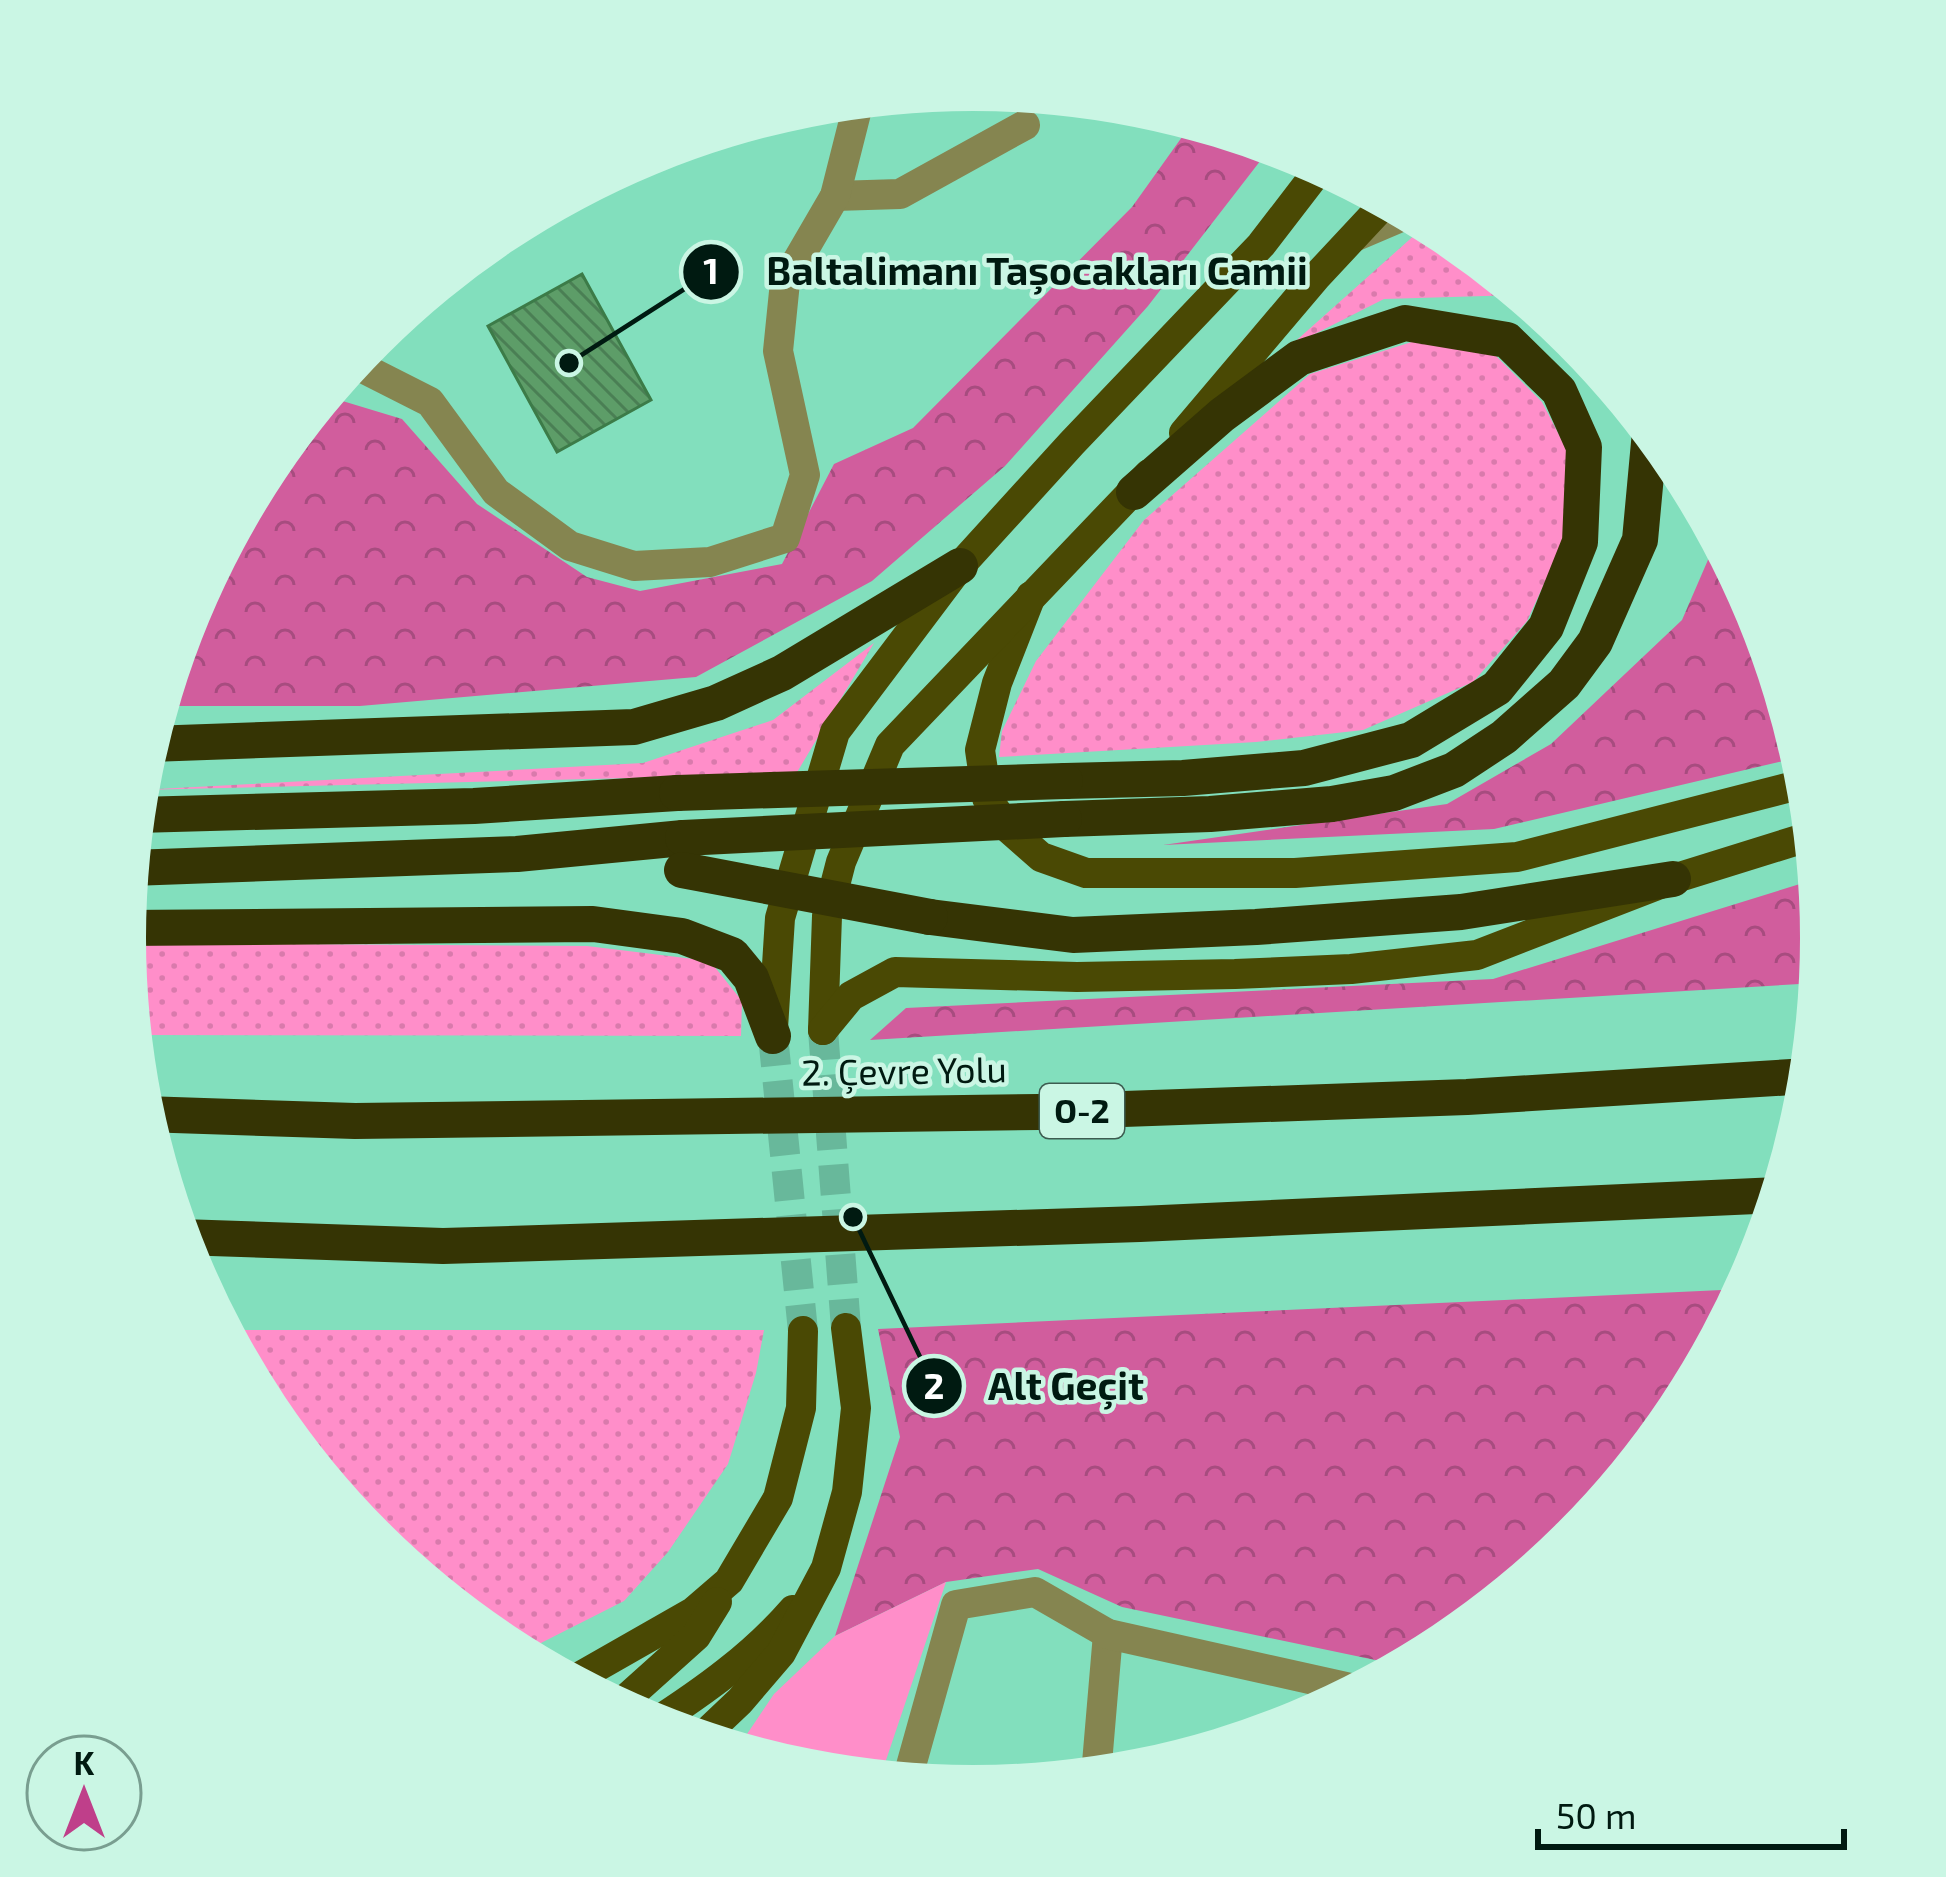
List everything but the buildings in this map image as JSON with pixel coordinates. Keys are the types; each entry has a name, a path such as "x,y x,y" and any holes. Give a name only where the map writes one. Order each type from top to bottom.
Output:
{"highway":[{"path":"155,815 1183,778 1304,768 1411,740 1497,688 1546,627 1580,542 1584,447 1559,391 1507,340 1405,323 1299,358 1222,415 1134,492"},
{"path":"149,867 517,854 682,854 1064,819 1332,804 1394,793 1454,770 1504,737 1564,684 1595,642 1640,540 1647,460"},
{"path":"169,743 634,727 716,704 782,673 960,566"},
{"path":"682,854 930,917 1073,935 1461,911 1673,879"},
{"path":"146,928 593,925 682,936 732,955 752,978 772,1036"},
{"name":"2. Çevre Yolu","path":"165,1115 356,1121 1039,1112 1467,1097 1788,1077"},
{"path":"162,1105 356,1121"},
{"path":"206,1249 1117,1225 1759,1196"},
{"path":"202,1238 443,1246"}],"main road":[{"path":"772,1036 780,918 835,732 960,566 1261,245 1310,183"},
{"path":"1374,215 1134,492 890,745 841,862 827,916 823,1030 851,996 895,972 1077,977 1235,974 1352,969 1478,955 1673,879 1794,841"},
{"path":"1031,596 997,683 980,751 987,797 1008,828 1041,857 1085,873 1295,873 1517,857 1787,788"},
{"path":"715,1725 782,1653 826,1568 847,1492 856,1408 847,1328"},
{"path":"632,1692 696,1636 778,1498 801,1408 803,1330"},
{"path":"675,1710 758,1646 826,1568"},
{"path":"590,1672 693,1612 729,1581"}],"street":[{"path":"371,372 430,402 496,493 570,546 634,566 710,562 784,538 805,476 778,351 784,282 835,196 854,120"},
{"path":"835,196 900,194 1024,125"},
{"path":"1354,237 1388,223"},
{"path":"912,1763 956,1605 1035,1592 1108,1634 1332,1684"},
{"path":"1098,1756 1108,1634"}],"shaded area":[{"path":"1412,237 1494,296 1384,299 1289,347"},
{"path":"1418,340 1491,351 1542,402 1572,460 1562,545 1527,621 1473,682 1363,730 1256,742 999,757 1002,731 1036,661 1144,520 1310,374"},
{"path":"874,643 796,774 159,790 643,763 773,720"},
{"path":"146,943 587,946 710,961 742,1001 741,1036 152,1035"},
{"path":"245,1330 764,1330 728,1464 668,1552 624,1601 540,1643 513,1627 427,1561 351,1484 285,1398"},
{"path":"946,1582 886,1761 747,1734 774,1694 835,1636"}],"green space":[{"path":"1181,138 1259,162 1148,306 1005,466 872,581 696,677 360,706 179,706 208,622 256,525 344,401 402,419 477,504 587,577 640,591 782,564 834,464 913,428 1132,207"},
{"path":"1708,560 1757,673 1781,761 1494,829 1163,845 1447,804 1551,744 1682,620"},
{"path":"1799,884 1799,984 870,1040 906,1008 1493,979"},
{"path":"1722,1290 1661,1398 1558,1524 1477,1595 1377,1660 1122,1607 1038,1569 946,1582 835,1636 900,1437 878,1329"}],"tunnel":[{"path":"823,1030 846,1328"},
{"path":"773,1036 803,1331"}],"place":[{"name":"Baltalimanı Taşocakları Camii","path":"569,363"},
{"name":"Alt Geçit","path":"853,1217"}]}
